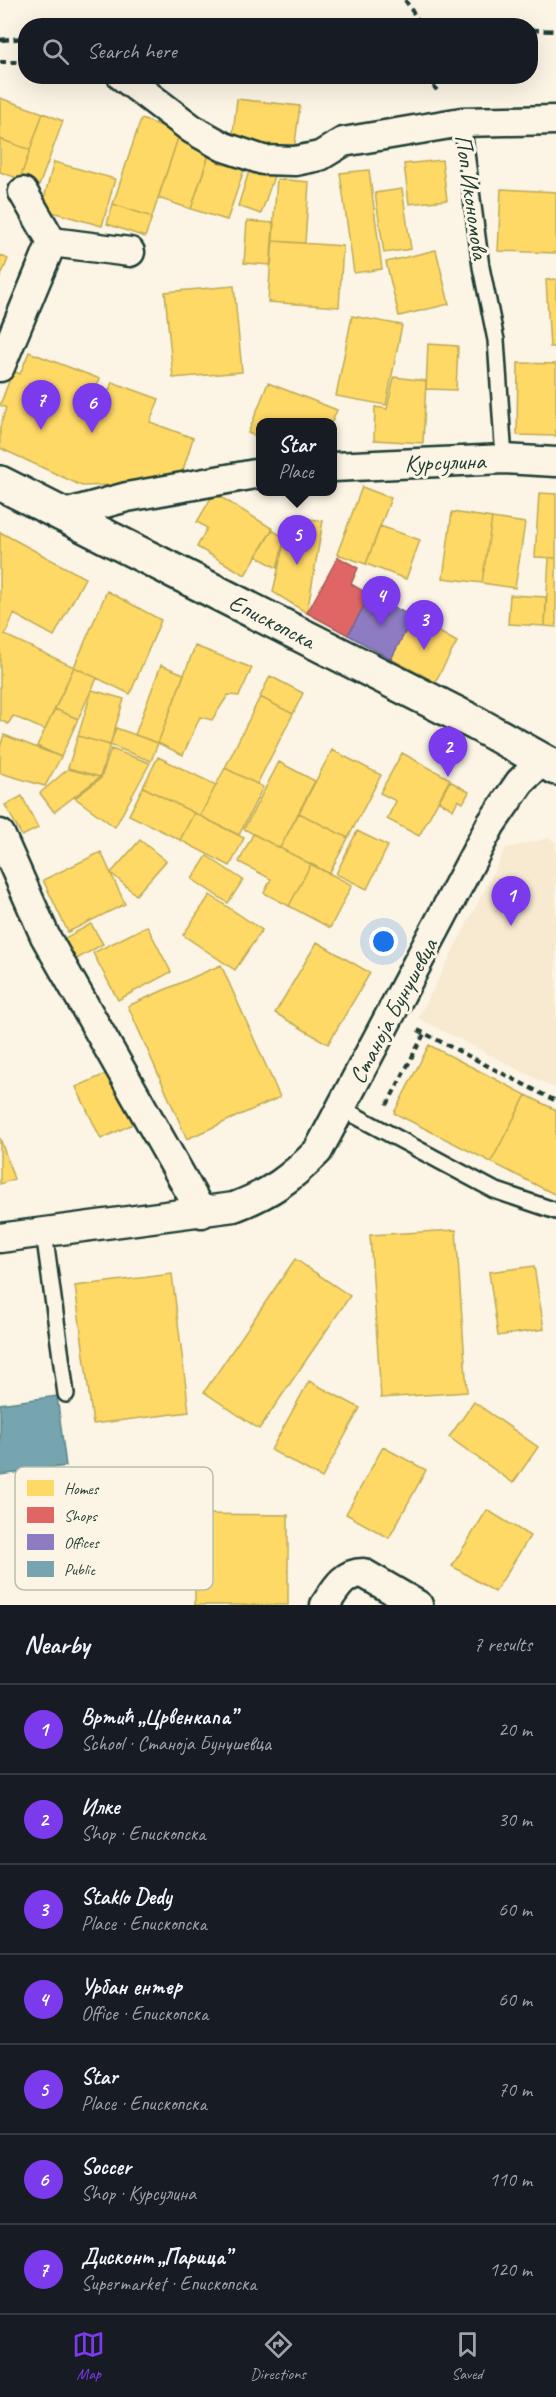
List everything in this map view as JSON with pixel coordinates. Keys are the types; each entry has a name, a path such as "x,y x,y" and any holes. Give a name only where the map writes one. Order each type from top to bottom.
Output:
{"street":[{"name":"Поп Икономова","path":"133,84 192,129 224,147 263,160 295,160 320,156 344,142 462,122"},
{"path":"462,122 556,120"},
{"path":"23,192 52,242"},
{"path":"52,242 130,252"},
{"path":"0,367 52,242"},
{"name":"Курсулина","path":"337,467 504,459 556,462"},
{"path":"61,515 127,497 256,474"},
{"name":"Епископска","path":"0,483 552,760"},
{"name":"Станоја Бунушевца","path":"0,1238 234,1208 264,1196 320,1160 341,1108 491,824 520,782 552,760"},
{"path":"0,834 55,955 202,1213"},
{"path":"325,1605 347,1576 355,1573 363,1573 418,1605"}],"lane":[{"name":"Поп Икономова","path":"462,122 481,267 496,340 504,459"},
{"path":"341,1108 494,1190 556,1211"},
{"path":"44,1232 66,1394"}],"path":[{"path":"405,0 417,18"},
{"path":"0,62 18,62"},
{"path":"375,1126 424,1034 556,1101"}],"shaded area":[{"path":"549,838 556,842 556,1089 418,1018 506,848"}],"building: Homes":[{"path":"0,98 43,113 30,150 0,139"},
{"path":"237,99 300,106 294,150 232,142"},
{"path":"43,113 63,121 39,186 20,179"},
{"path":"141,119 180,132 152,217 113,204"},
{"path":"180,132 213,143 191,209 158,198"},
{"path":"0,139 30,150 20,179 0,172"},
{"path":"211,148 247,161 227,220 191,209"},
{"path":"442,160 447,200 409,204 404,164"},
{"path":"54,162 115,179 102,226 41,209"},
{"path":"251,165 275,173 261,214 238,206"},
{"path":"369,170 382,269 354,273 340,173"},
{"path":"277,179 309,182 305,243 272,241"},
{"path":"402,189 411,249 384,253 375,193"},
{"path":"501,189 556,192 556,253 498,251"},
{"path":"113,204 152,217 145,237 107,224"},
{"path":"247,221 274,223 271,265 244,263"},
{"path":"272,241 343,246 339,307 268,302"},
{"path":"436,250 449,304 399,316 386,262"},
{"path":"0,255 8,259 0,278"},
{"path":"556,279 556,347 550,347 546,280"},
{"path":"234,286 242,372 173,378 165,292"},
{"path":"352,316 402,325 386,405 336,396"},
{"path":"428,344 458,346 456,390 426,389"},
{"path":"29,352 100,379 97,386 109,391 112,382 159,399 150,422 193,438 179,483 82,486 0,448 0,427 6,408 0,405 13,371 20,374"},
{"path":"518,363 556,364 556,436 517,435"},
{"path":"394,377 426,381 423,443 374,440 375,407 387,409"},
{"path":"268,383 337,410 334,418 256,418 256,436 248,433"},
{"path":"362,487 391,498 366,564 337,554"},
{"path":"214,493 273,529 245,575 197,547 207,528 197,522"},
{"path":"539,493 556,494 556,558 535,557"},
{"path":"452,512 492,518 482,583 443,578"},
{"path":"290,516 323,521 307,613 273,592"},
{"path":"492,518 525,523 515,588 482,583"},
{"path":"380,526 420,540 406,579 366,564"},
{"path":"272,530 285,538 277,568 256,556"},
{"path":"0,532 85,578 54,636 14,614 5,635 74,667 45,730 13,716 8,724 0,720"},
{"path":"549,558 556,558 556,627 545,626"},
{"path":"107,591 161,620 130,694 74,667"},
{"path":"510,595 546,597 545,626 508,624"},
{"path":"413,617 457,642 435,682 391,659"},
{"path":"195,646 252,668 239,696 228,695 212,720 200,717 183,755 158,743"},
{"path":"161,665 184,674 158,743 135,735"},
{"path":"74,667 97,678 78,719 55,709"},
{"path":"270,676 303,693 293,714 260,697"},
{"path":"92,690 124,699 110,745 78,736"},
{"path":"260,697 293,714 257,784 225,768"},
{"path":"55,709 78,719 61,757 37,746"},
{"path":"116,728 158,743 151,761 110,745"},
{"path":"4,735 61,757 45,786 0,773 0,747"},
{"path":"78,736 110,745 100,777 68,768"},
{"path":"111,749 150,763 115,827 75,798 101,778"},
{"path":"332,750 381,775 348,838 299,813"},
{"path":"402,753 450,779 419,836 387,819 396,801 380,793"},
{"path":"158,757 216,785 200,816 143,787"},
{"path":"279,762 315,781 280,848 244,829"},
{"path":"225,768 263,787 239,835 200,816"},
{"path":"68,769 100,777 54,812 40,793"},
{"path":"450,781 469,792 463,803 458,800 453,810 439,801"},
{"path":"143,787 194,813 180,840 129,815"},
{"path":"22,796 38,828 22,836 5,805"},
{"path":"194,813 244,838 230,866 180,840"},
{"path":"299,813 348,838 329,874 280,848"},
{"path":"357,831 388,846 367,889 336,874"},
{"path":"253,834 311,864 289,906 264,893 271,879 239,862"},
{"path":"140,840 166,861 136,895 111,873"},
{"path":"101,852 125,904 68,932 43,880"},
{"path":"207,856 243,880 228,903 192,879"},
{"path":"311,864 352,885 330,928 289,906"},
{"path":"210,895 262,930 235,970 183,935"},
{"path":"91,924 103,944 68,964 56,943"},
{"path":"147,926 171,972 118,1000 93,953"},
{"path":"317,942 370,973 328,1044 275,1013"},
{"path":"221,965 280,1097 187,1139 128,1006"},
{"path":"429,1045 526,1095 491,1162 394,1113"},
{"path":"110,1072 135,1123 101,1139 76,1087"},
{"path":"526,1095 556,1110 556,1195 491,1162"},
{"path":"0,1138 14,1179 0,1184"},
{"path":"456,1230 467,1392 381,1398 370,1235"},
{"path":"295,1259 350,1296 259,1429 204,1392"},
{"path":"534,1266 544,1329 498,1336 489,1272"},
{"path":"172,1274 189,1412 93,1424 75,1286"},
{"path":"309,1381 360,1408 322,1478 271,1450"},
{"path":"474,1402 538,1447 513,1483 449,1437"},
{"path":"383,1447 426,1470 389,1538 346,1514"},
{"path":"487,1510 530,1536 495,1592 452,1566"},
{"path":"213,1514 288,1515 288,1605 195,1605 195,1590 213,1590"}],"building: Shops":[{"path":"338,557 358,568 351,584 370,595 348,635 307,613"}],"building: Offices":[{"path":"370,595 413,617 391,659 348,635"}],"building: Public":[{"path":"57,1396 66,1466 15,1467 15,1473 0,1475 0,1404"}],"railway":[{"path":"538,30 556,31"},
{"path":"0,40 18,39"}],"place":[{"name":"Дисконт „Парица”","path":"41,430"},
{"name":"Soccer","path":"92,433"},
{"name":"Star","path":"297,565"},
{"name":"Урбан ентер","path":"381,626"},
{"name":"Staklo Dedy","path":"424,650"},
{"name":"Илке","path":"448,777"},
{"name":"Вртић „Црвенкапа”","path":"511,926"}]}
